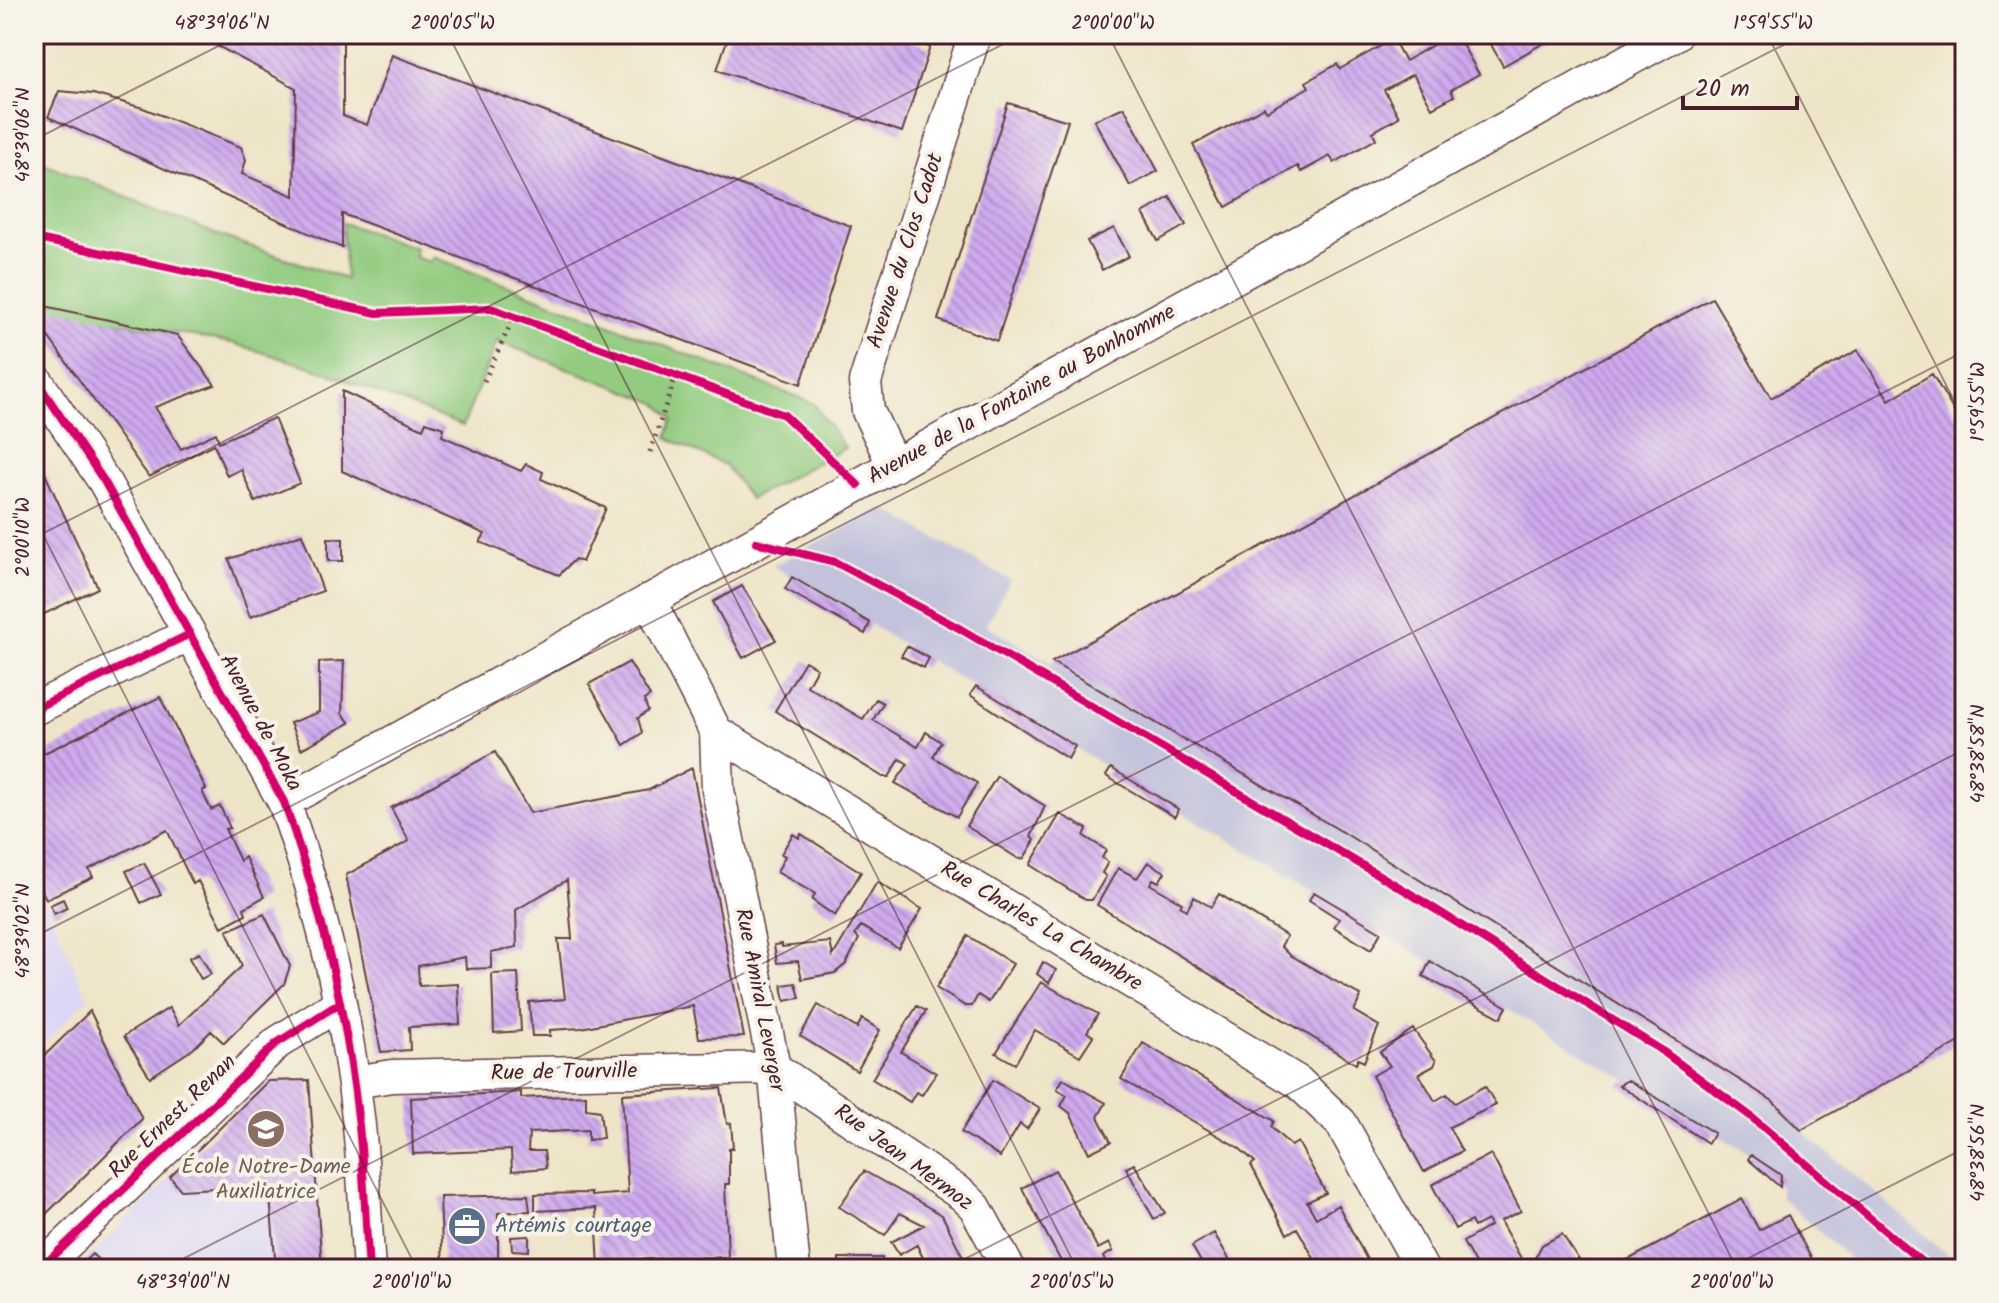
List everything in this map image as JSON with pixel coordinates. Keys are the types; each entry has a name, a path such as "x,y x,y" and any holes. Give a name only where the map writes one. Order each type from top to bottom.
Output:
{"street":[{"name":"Avenue du Clos Cadot","path":"894,466 868,411 865,382 975,34"},
{"name":"Avenue de la Fontaine au Bonhomme","path":"284,802 1676,34"},
{"name":"Avenue de Moka","path":"34,377 104,481 284,802 301,848 340,1003 354,1082 369,1269"},
{"path":"649,600 716,732"},
{"path":"34,709 190,634"},
{"name":"Rue Amiral Leverger","path":"716,732 718,790 774,1068 794,1269"},
{"name":"Rue Charles La Chambre","path":"716,732 1298,1082 1341,1123 1422,1269"},
{"name":"Rue Ernest Renan","path":"40,1269 277,1043 340,1003"},
{"name":"Rue de Tourville","path":"354,1082 392,1076 774,1068"},
{"name":"Rue Jean Mermoz","path":"774,1068 964,1196 975,1207 1009,1269"}],"path":[{"path":"484,381 514,317"},
{"path":"650,452 675,378"}],"shaded area":[{"path":"882,508 1010,580 986,625 1346,834 1773,1101 1801,1130 1965,1269 1861,1269 1780,1197 1781,1175 1751,1155 773,566"},
{"path":"34,874 88,999 34,1054"},
{"name":"École Notre-Dame Auxiliatrice","path":"309,1080 322,1269 108,1269 92,1254 268,1081"}],"green space":[{"path":"34,159 215,234 346,279 342,223 416,248 415,257 430,262 433,257 813,403 845,448 750,499 725,465 667,438 673,418 657,403 497,341 463,426 317,369 232,343 34,307"}],"building":[{"path":"195,34 343,34 343,116 367,125 392,55 851,226 801,384 342,214 342,248 48,117 59,91 93,94 143,108 241,147 246,160 242,174 294,196 296,88"},
{"path":"729,34 893,34 930,47 902,132 717,70"},
{"path":"1054,34 1077,34 1075,41"},
{"path":"1456,34 1479,74 1451,90 1454,96 1432,108 1413,74 1384,90 1399,117 1373,132 1376,139 1334,163 1330,156 1301,172 1298,166 1226,207 1193,145 1264,107 1267,111 1309,87 1306,82 1337,64 1340,69 1393,39 1405,61"},
{"path":"1485,34 1568,34 1553,42 1551,39 1503,66"},
{"path":"1008,103 1068,121 997,341 938,320"},
{"path":"1124,107 1158,171 1130,186 1094,120"},
{"path":"1170,197 1186,225 1158,241 1143,213"},
{"path":"1114,228 1129,256 1102,270 1087,241"},
{"path":"1712,298 1771,398 1858,350 1889,400 1932,374 1965,430 1965,1039 1801,1130 1773,1101 1346,834 1052,662"},
{"path":"40,305 177,335 215,385 155,407 181,449 216,433 219,442 274,418 300,483 255,502 241,469 227,476 214,444 149,477 34,317 34,307"},
{"path":"342,391 423,429 426,422 444,428 442,436 521,471 526,464 543,472 541,479 606,508 582,562 575,559 559,575 480,542 485,534 342,471"},
{"path":"34,450 98,588 34,619"},
{"path":"302,534 323,591 250,617 229,559"},
{"path":"328,538 343,539 343,561 328,561"},
{"path":"792,577 870,623 865,634 785,589"},
{"path":"742,586 776,640 743,658 713,602"},
{"path":"907,646 929,658 924,668 901,656"},
{"path":"344,661 342,713 350,723 301,749 290,723 319,712 319,662"},
{"path":"805,661 817,668 807,686 863,719 876,699 883,703 873,720 918,747 926,732 941,742 933,757 977,783 957,817 895,783 908,764 900,759 889,777 883,777 775,711"},
{"path":"629,662 650,696 644,700 648,711 638,718 642,733 624,745 589,684"},
{"path":"976,686 1075,746 1068,759 970,695"},
{"path":"160,697 206,789 202,791 211,810 220,806 230,828 225,829 240,861 245,857 264,897 244,908 246,914 222,927 198,881 193,884 167,830 89,869 93,877 46,899 34,874 34,758"},
{"path":"495,752 530,813 649,790 692,768 744,1037 699,1038 693,1006 581,1028 550,1030 550,1036 532,1036 529,1002 565,999 558,939 572,939 567,880 516,910 517,947 491,952 491,968 466,969 465,957 418,966 419,986 458,984 460,1024 409,1027 410,1050 381,1052 346,875 409,841 391,808"},
{"path":"1111,768 1178,809 1175,817 1106,776"},
{"path":"997,776 1045,806 1031,837 1035,840 1024,858 1019,859 966,826"},
{"path":"1060,814 1087,829 1084,836 1106,850 1102,858 1108,862 1102,873 1106,876 1092,900 1086,900 1030,865"},
{"path":"793,834 799,838 801,834 861,872 835,916 812,900 815,894 777,872 785,856 781,854"},
{"path":"1148,862 1165,872 1159,882 1153,879 1150,884 1182,903 1180,906 1187,910 1194,897 1211,907 1219,894 1287,936 1281,946 1290,955 1361,996 1354,1011 1379,1026 1364,1062 1358,1059 1356,1064 1097,905 1118,868 1137,878"},
{"path":"144,863 161,894 141,903 126,871"},
{"path":"877,882 922,909 898,948 861,926 855,935 859,939 846,964 835,973 802,979 798,961 777,963 774,945 782,944 782,947 830,942 833,956"},
{"path":"1314,892 1381,932 1371,950 1334,927 1339,919 1309,900"},
{"path":"63,899 67,908 54,914 50,905"},
{"path":"264,914 290,966 284,984 224,1043 211,1031 193,1049 150,1077 124,1036 169,1008 179,1025 242,966 227,931"},
{"path":"968,936 1013,964 989,1002 978,995 972,1006 965,1006 936,988"},
{"path":"199,953 211,974 201,979 189,958"},
{"path":"1430,961 1507,1007 1501,1018 1423,976"},
{"path":"1043,962 1056,970 1049,983 1037,974"},
{"path":"518,973 521,1031 494,1033 492,974"},
{"path":"1041,982 1098,1014 1087,1032 1093,1036 1080,1056 1035,1030 1015,1064 996,1053"},
{"path":"796,983 800,998 785,1001 782,985"},
{"path":"818,1005 857,1028 862,1019 880,1030 857,1071 800,1036"},
{"path":"917,1006 926,1011 901,1052 936,1073 922,1095 916,1092 910,1102 872,1079"},
{"path":"90,1011 142,1119 34,1226 34,1066"},
{"path":"1413,1029 1436,1061 1434,1066 1419,1074 1435,1101 1447,1094 1455,1103 1485,1086 1496,1105 1449,1127 1462,1151 1424,1172 1372,1076 1390,1066 1380,1052"},
{"path":"1143,1043 1274,1121 1271,1127 1291,1146 1298,1142 1326,1193 1307,1202 1316,1218 1338,1205 1372,1269 1320,1269 1297,1228 1287,1234 1251,1165 1255,1162 1239,1148 1121,1079"},
{"path":"1063,1079 1106,1103 1098,1117 1111,1142 1089,1153 1070,1113 1061,1106 1067,1095 1057,1089"},
{"path":"309,1080 322,1269 276,1269 269,1185 181,1190 170,1177 268,1081"},
{"path":"993,1080 1040,1109 1027,1129 1020,1124 1000,1157 961,1132"},
{"path":"1628,1080 1714,1133 1708,1143 1619,1085"},
{"path":"721,1088 727,1124 731,1123 733,1148 729,1149 729,1184 725,1184 728,1257 625,1260 625,1269 599,1269 596,1208 535,1211 535,1194 591,1193 591,1196 628,1193 622,1094"},
{"path":"521,1092 521,1098 586,1095 586,1109 600,1111 603,1138 588,1140 588,1130 529,1133 528,1151 544,1151 546,1168 512,1171 511,1150 413,1154 411,1098"},
{"path":"1491,1154 1521,1211 1500,1221 1522,1260 1506,1269 1478,1269 1463,1242 1490,1226 1487,1220 1474,1227 1471,1221 1455,1229 1432,1185"},
{"path":"1751,1155 1781,1175 1780,1187 1748,1159"},
{"path":"1134,1164 1165,1213 1154,1219 1126,1168"},
{"path":"1055,1170 1098,1249 1109,1243 1113,1251 1103,1257 1109,1269 1065,1269 1022,1188"},
{"path":"864,1171 942,1215 969,1269 928,1269 917,1245 899,1255 891,1242 924,1225 900,1213 885,1235 839,1207"},
{"path":"528,1195 530,1211 498,1213 498,1269 443,1269 440,1197"},
{"path":"1742,1199 1759,1230 1788,1215 1817,1269 1611,1269"},
{"path":"1214,1233 1234,1269 1205,1269 1192,1246"},
{"path":"1562,1234 1585,1269 1539,1269 1534,1260 1542,1245"},
{"path":"529,1236 529,1251 512,1250 511,1237"},
{"path":"92,1254 108,1269 76,1269"},
{"path":"839,1258 882,1258 882,1269 839,1269"}],"cycle path":[{"path":"34,238 377,313 491,308 784,415 858,485"},
{"path":"34,377 104,481 284,802 309,879 339,997 360,1136 369,1269"},
{"path":"756,542 835,562 957,627 1406,891 1661,1050 1749,1115 1930,1269"},
{"path":"34,709 190,634"},
{"path":"40,1269 277,1043 340,1003"}],"place":[{"name":"École Notre-Dame Auxiliatrice","path":"266,1129"},
{"name":"Artémis courtage","path":"467,1226"}]}
